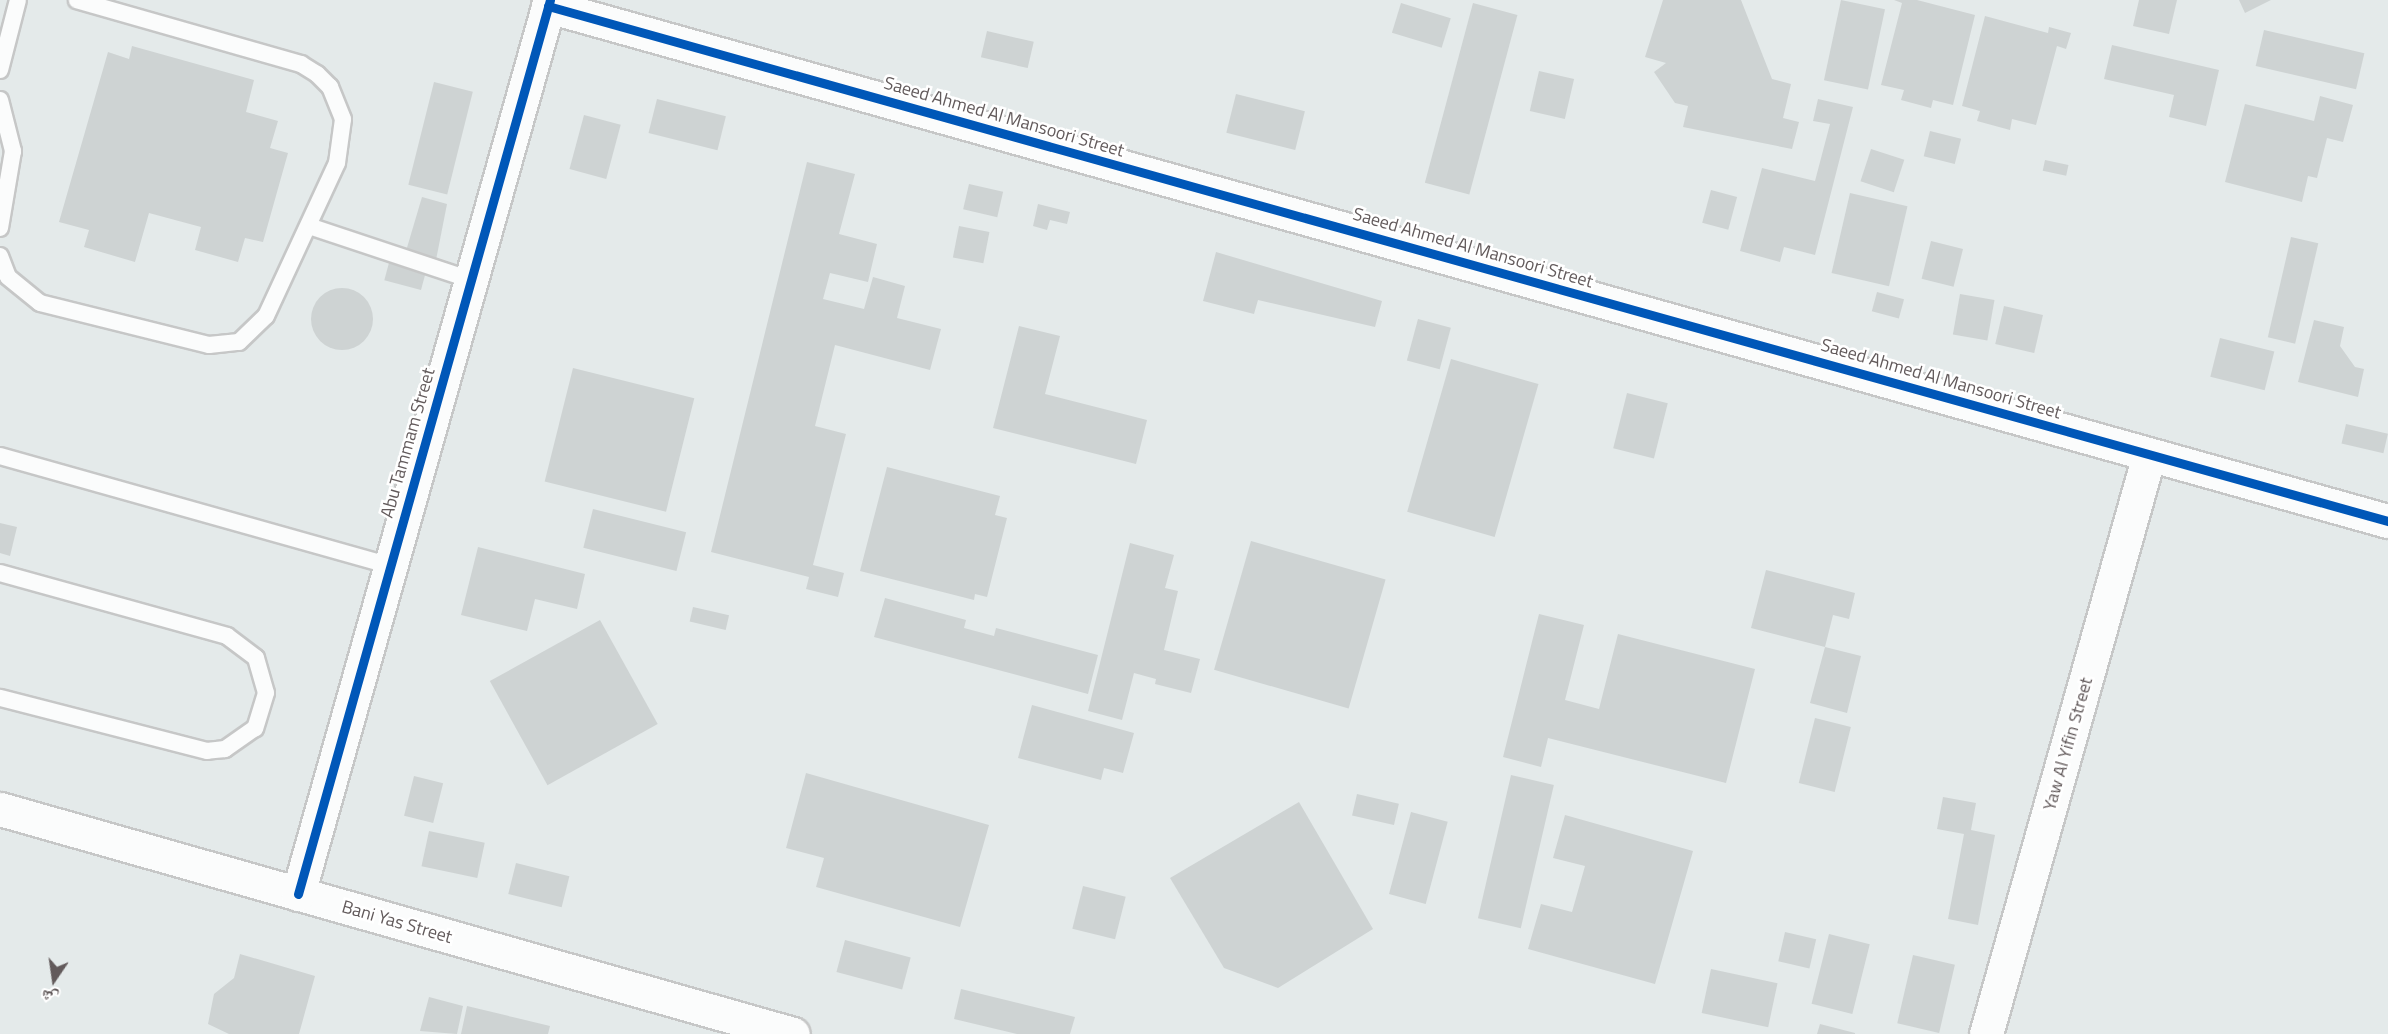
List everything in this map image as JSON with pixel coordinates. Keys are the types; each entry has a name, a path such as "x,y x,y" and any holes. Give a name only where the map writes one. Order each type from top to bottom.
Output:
{"street":[{"name":"Abu Tammam Street","path":"298,894 549,3"},
{"name":"Saeed Ahmed Al Mansoori Street","path":"549,3 2388,521"},
{"name":"Yaw Al Yifin Street","path":"1986,1034 2149,454"},
{"name":"Bani Yas Street","path":"0,809 793,1034"}],"lane":[{"path":"0,70 18,0"},
{"path":"0,256 8,277 40,303 209,345 224,346 250,335 263,322 327,192 344,136 339,103 330,87 301,64 77,0"},
{"path":"0,100 14,152 0,228"},
{"path":"309,226 471,280"},
{"path":"0,456 391,566"},
{"path":"0,573 227,636 256,658 266,693 255,728 225,749 207,751 0,698"}],"building":[{"path":"1663,0 1741,0 1772,79 1791,84 1783,118 1799,122 1792,149 1683,127 1688,106 1675,103 1654,72 1666,63 1645,57"},
{"path":"1841,0 1885,9 1868,90 1824,80"},
{"path":"1894,0 1917,0 1975,15 1953,105 1933,100 1931,108 1901,100 1904,90 1881,85 1902,3"},
{"path":"2139,0 2177,0 2169,34 2133,26"},
{"path":"2239,0 2271,0 2245,13"},
{"path":"1401,3 1451,18 1442,48 1392,33"},
{"path":"1473,3 1517,15 1469,195 1425,183"},
{"path":"1985,16 2048,33 2049,27 2071,33 2066,49 2057,46 2036,125 2012,119 2010,130 1977,121 1980,111 1962,106"},
{"path":"2264,30 2364,53 2356,89 2256,66"},
{"path":"987,31 1034,42 1028,68 981,57"},
{"path":"2112,45 2219,70 2206,126 2169,117 2174,95 2104,79"},
{"path":"132,46 254,80 246,112 278,121 270,148 288,153 263,242 245,238 238,262 195,250 201,227 149,213 135,262 84,247 89,230 59,222 108,52 129,59"},
{"path":"1539,71 1574,79 1565,119 1530,111"},
{"path":"434,82 473,92 447,195 408,185"},
{"path":"1236,94 1305,111 1295,150 1226,133"},
{"path":"2320,96 2353,105 2343,142 2327,138 2317,178 2308,176 2302,202 2225,182 2245,104 2314,121"},
{"path":"657,99 726,116 717,150 649,133"},
{"path":"1818,99 1853,107 1815,255 1784,247 1780,262 1740,251 1762,168 1815,181 1830,124 1813,121"},
{"path":"584,115 621,125 606,179 570,169"},
{"path":"1930,131 1961,139 1955,164 1924,156"},
{"path":"1871,149 1904,160 1894,192 1860,181"},
{"path":"2045,160 2068,165 2066,176 2043,171"},
{"path":"807,162 855,174 839,234 877,244 868,282 830,273 823,299 864,309 873,277 905,286 897,318 941,329 930,370 835,345 815,426 846,434 813,565 844,573 838,597 806,589 809,577 711,552"},
{"path":"969,184 1003,192 997,217 963,209"},
{"path":"1711,190 1737,197 1728,230 1702,223"},
{"path":"1850,193 1907,206 1889,286 1832,273"},
{"path":"422,197 447,204 436,260 406,251"},
{"path":"1038,204 1070,212 1067,224 1050,220 1047,230 1033,226"},
{"path":"959,226 989,232 983,263 953,257"},
{"path":"2291,237 2318,243 2295,344 2268,337"},
{"path":"1931,241 1963,249 1954,287 1922,279"},
{"path":"1216,252 1382,301 1375,327 1258,300 1254,314 1203,301"},
{"path":"390,259 427,269 421,290 384,280"},
{"path":"342,288 354,290 364,297 371,307 373,319 371,331 364,341 354,348 342,350 330,348 320,341 313,331 311,319 313,307 320,297 330,290"},
{"path":"1877,292 1904,299 1899,319 1872,311"},
{"path":"1960,294 1994,300 1987,340 1953,334"},
{"path":"2004,306 2043,315 2034,353 1995,344"},
{"path":"1418,319 1451,328 1440,369 1407,361"},
{"path":"2314,320 2344,327 2340,346 2355,367 2364,369 2358,397 2298,382"},
{"path":"1019,326 1060,336 1045,394 1147,420 1136,464 993,428"},
{"path":"2220,338 2274,352 2265,390 2210,377"},
{"path":"1451,359 1538,384 1495,537 1407,512"},
{"path":"573,368 694,398 666,512 545,482"},
{"path":"1627,393 1668,403 1654,458 1613,448"},
{"path":"2346,424 2388,434 2383,453 2342,443"},
{"path":"887,467 1000,496 995,515 1007,518 987,597 975,594 974,600 860,571"},
{"path":"593,509 686,532 676,571 583,548"},
{"path":"0,523 17,527 10,556 0,553"},
{"path":"1251,541 1386,580 1349,708 1214,670"},
{"path":"1130,543 1174,555 1165,588 1178,591 1164,650 1200,659 1191,693 1155,684 1156,679 1134,673 1122,720 1088,711"},
{"path":"478,547 585,574 577,609 535,599 527,631 461,615"},
{"path":"1766,570 1855,593 1849,619 1833,615 1825,647 1751,628"},
{"path":"885,598 966,620 964,628 994,636 996,628 1098,655 1088,694 874,637"},
{"path":"693,607 729,615 726,630 690,622"},
{"path":"1539,614 1584,625 1565,700 1599,709 1618,634 1755,669 1726,783 1548,738 1541,767 1503,757"},
{"path":"600,620 658,724 547,785 490,681"},
{"path":"1825,647 1861,656 1847,713 1810,703"},
{"path":"1032,705 1134,733 1123,773 1104,768 1101,780 1018,758"},
{"path":"1815,718 1851,727 1835,792 1799,783"},
{"path":"806,773 989,825 960,927 816,887 824,858 786,848"},
{"path":"1511,775 1554,785 1521,928 1478,918"},
{"path":"414,776 443,783 433,823 404,816"},
{"path":"1357,794 1399,804 1394,825 1352,815"},
{"path":"1943,797 1976,803 1971,830 1995,835 1978,925 1948,919 1964,834 1937,829"},
{"path":"1299,802 1373,929 1278,988 1224,968 1170,878"},
{"path":"1411,812 1448,822 1426,904 1389,894"},
{"path":"1565,815 1693,851 1655,984 1528,949 1541,904 1572,912 1585,866 1553,858"},
{"path":"429,831 485,843 477,878 422,866"},
{"path":"516,863 569,876 562,907 508,894"},
{"path":"1083,886 1126,897 1115,939 1072,929"},
{"path":"1785,932 1816,939 1809,968 1778,961"},
{"path":"1829,934 1870,944 1852,1014 1812,1004"},
{"path":"845,940 911,958 902,989 836,972"},
{"path":"240,954 315,976 299,1034 229,1034 208,1024 214,994 234,978"},
{"path":"1913,955 1955,965 1939,1033 1897,1023"},
{"path":"1711,969 1778,983 1768,1027 1702,1013"},
{"path":"961,989 1075,1017 1070,1034 1017,1034 954,1019"},
{"path":"429,997 463,1006 457,1034 420,1031"},
{"path":"467,1006 550,1026 548,1034 461,1034"},
{"path":"1820,1024 1855,1033 1855,1034 1817,1034"}],"cycle path":[{"path":"298,894 550,0"},
{"path":"548,6 2388,521"}]}
